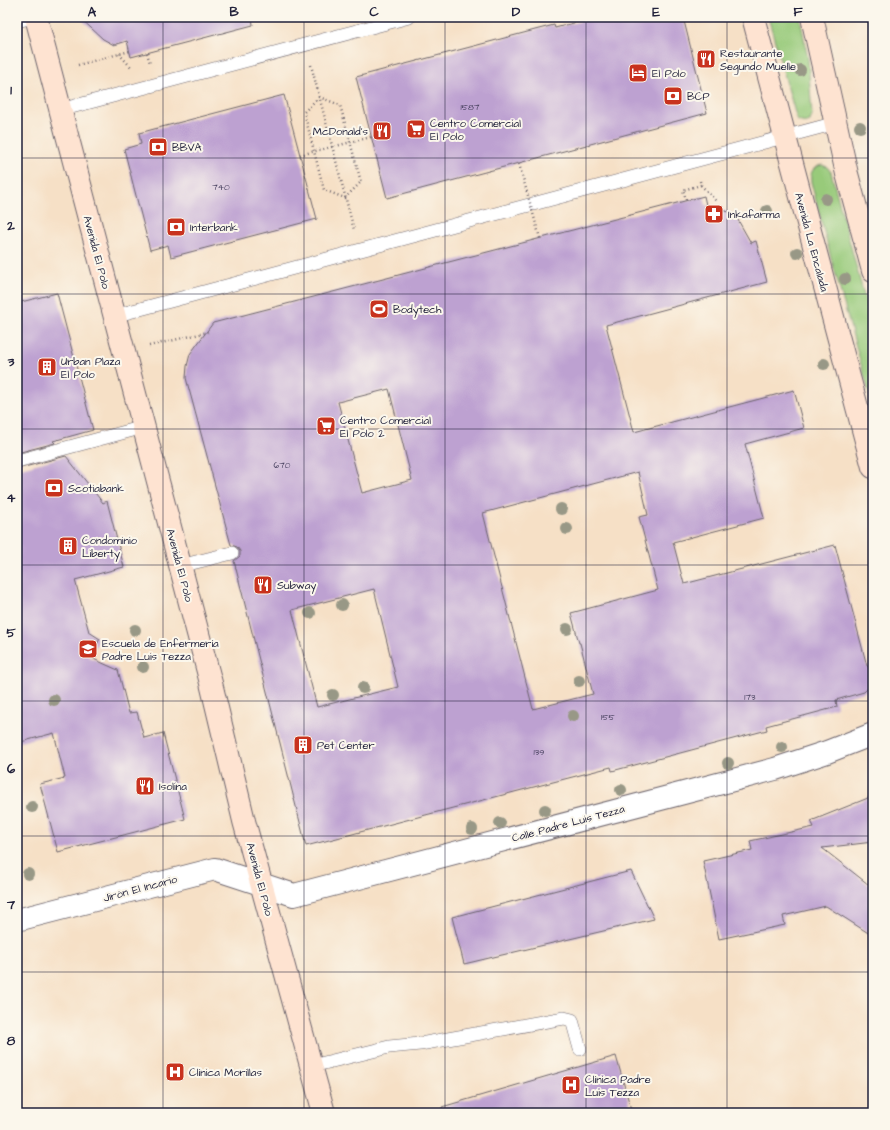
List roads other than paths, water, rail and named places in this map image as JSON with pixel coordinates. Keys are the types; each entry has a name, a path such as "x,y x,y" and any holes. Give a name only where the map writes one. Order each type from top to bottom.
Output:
{"main road":[{"name":"Avenida El Polo","path":"34,17 60,110 211,683 244,821 324,1113"},
{"name":"Avenida La Encalada","path":"753,17 873,467"},
{"path":"812,17 847,174 873,271"}],"street":[{"name":"Calle Padre Luis Tezza","path":"262,884 294,895 775,769 827,752 873,734"},
{"name":"Jirón El Incario","path":"17,920 215,868 262,884"}],"lane":[{"path":"17,21 34,17"},
{"path":"60,110 409,17"},
{"path":"114,316 836,123"},
{"path":"17,461 144,427"},
{"path":"180,566 232,553"},
{"path":"312,1066 389,1047 420,1044 564,1018 572,1020 580,1049"}],"place":[{"name":"Restaurante Segundo Muelle","path":"706,59"},
{"name":"El Polo","path":"638,73"},
{"name":"BCP","path":"673,96"},
{"name":"Centro Comercial El Polo","path":"416,129"},
{"name":"McDonald's","path":"382,131"},
{"name":"BBVA","path":"158,147"},
{"name":"Inkafarma","path":"714,214"},
{"name":"Interbank","path":"176,227"},
{"name":"Bodytech","path":"379,309"},
{"name":"Urban Plaza El Polo","path":"47,367"},
{"name":"Centro Comercial El Polo 2","path":"326,426"},
{"name":"Scotiabank","path":"54,488"},
{"name":"Condominio Liberty","path":"68,546"},
{"name":"Subway","path":"263,585"},
{"name":"Escuela de Enfermería Padre Luis Tezza","path":"88,649"},
{"name":"Pet Center","path":"303,745"},
{"name":"Isolina","path":"145,786"},
{"name":"Clínica Morillas","path":"175,1072"},
{"name":"Clínica Padre Luis Tezza","path":"571,1085"}]}
